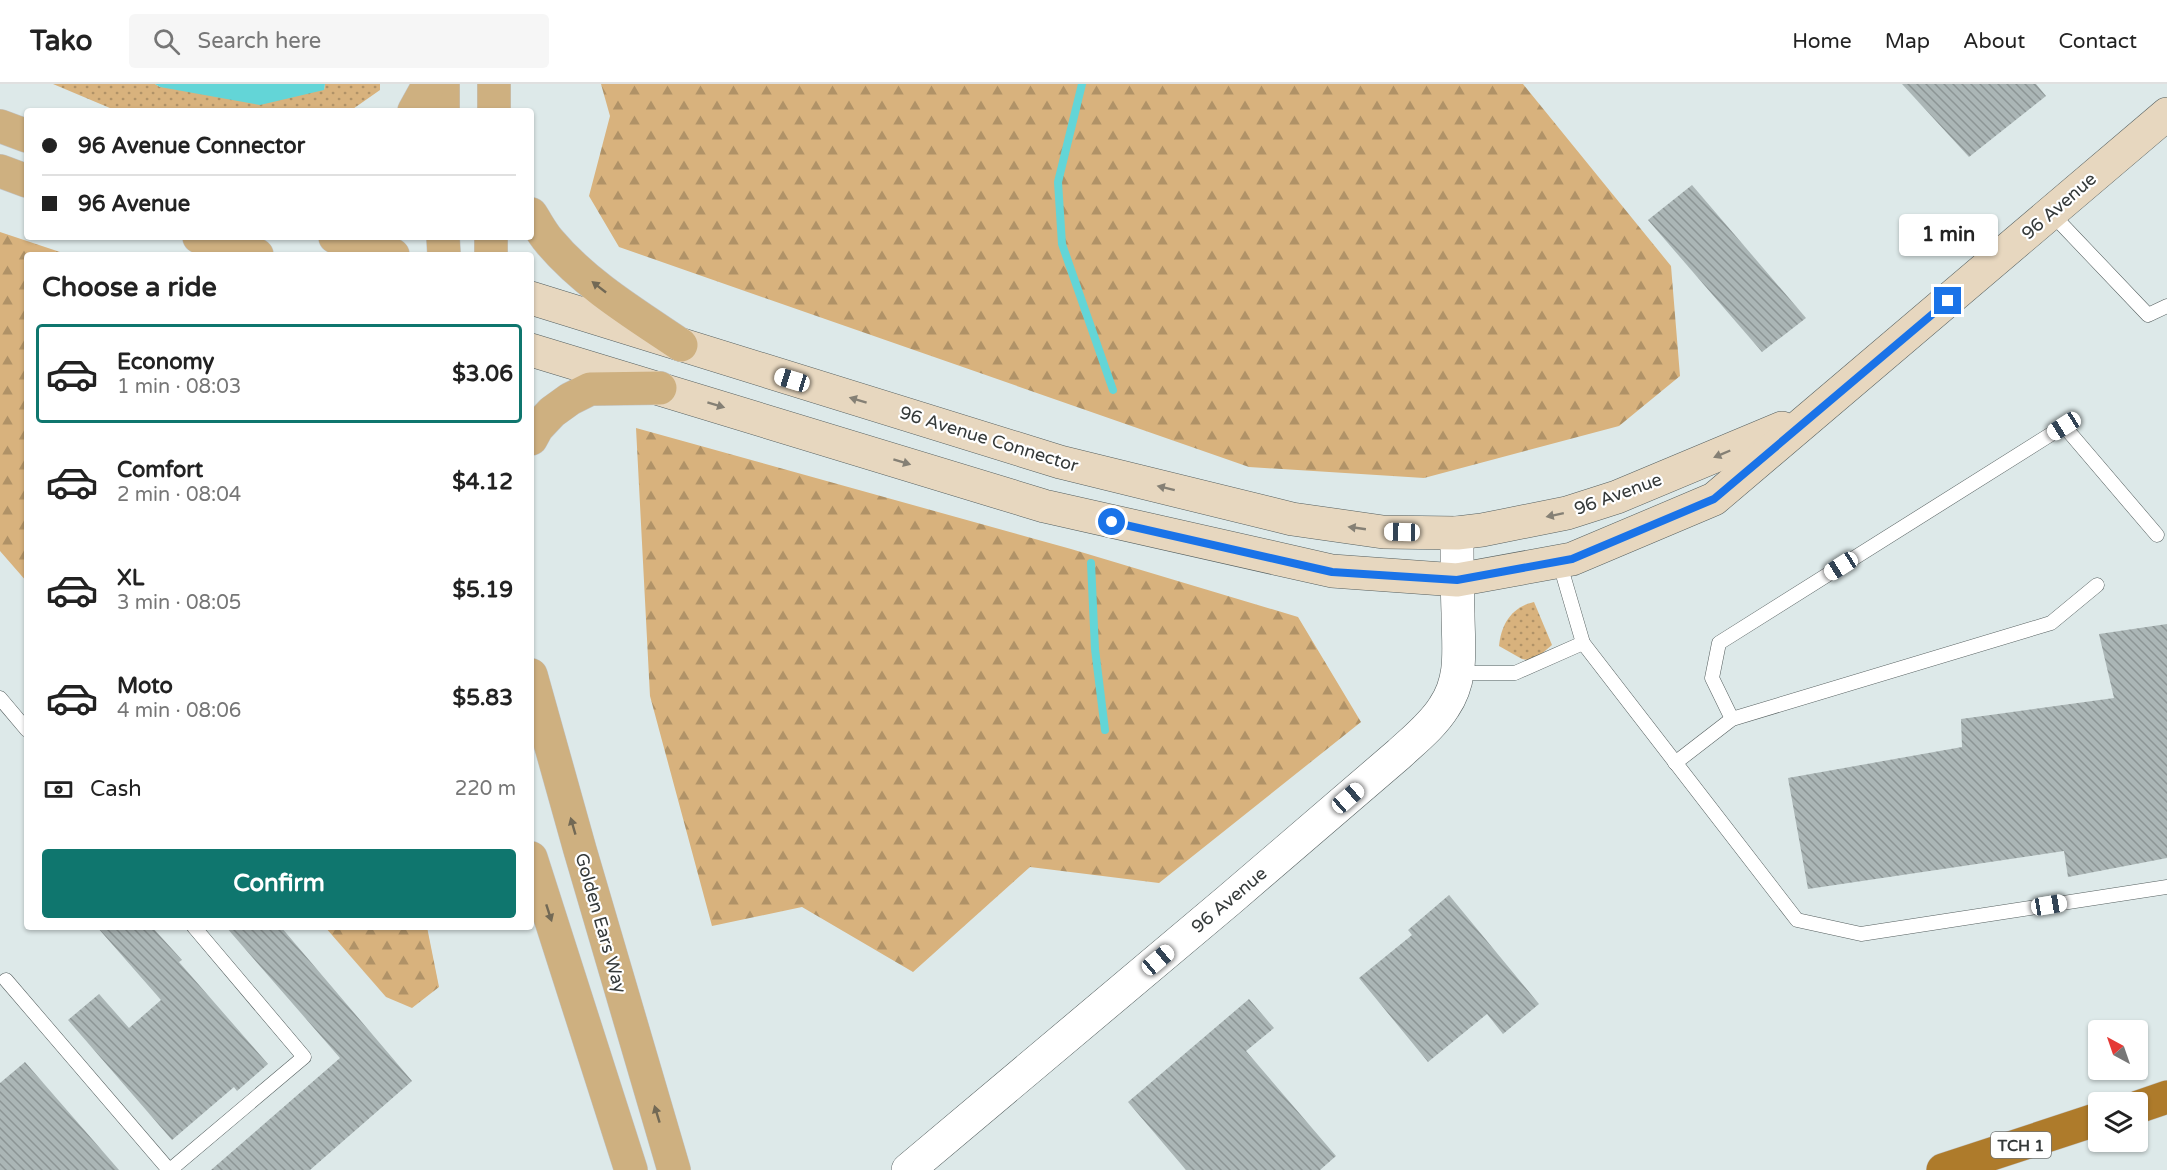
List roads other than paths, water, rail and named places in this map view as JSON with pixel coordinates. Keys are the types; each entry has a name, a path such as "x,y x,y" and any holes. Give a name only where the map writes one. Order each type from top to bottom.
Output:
{"highway":[{"path":"2148,1104 2167,1097"},
{"name":"TCH 1","path":"1943,1170 2088,1122"}],"main road":[{"path":"416,108 429,84"},
{"path":"443,84 443,108"},
{"path":"494,84 494,108"},
{"name":"96 Avenue","path":"1457,580 1572,559 1714,499 2167,114"},
{"path":"0,126 24,135"},
{"path":"0,171 24,180"},
{"path":"534,218 549,240 581,273 630,311 681,345"},
{"path":"208,240 244,252"},
{"path":"345,240 383,252"},
{"name":"96 Avenue Connector","path":"534,299 1060,462 1292,519 1383,532 1457,534"},
{"path":"534,351 1044,506 1332,572 1457,580"},
{"path":"534,434 552,412 570,399 590,389 660,388"},
{"name":"96 Avenue","path":"1457,534 1567,513 1617,497 1814,414"},
{"name":"Golden Ears Way","path":"534,686 674,1170"},
{"path":"534,867 632,1170"}],"street":[{"name":"96 Avenue","path":"908,1170 1399,754 1444,708 1458,673 1460,653 1457,534"}],"lane":[{"path":"2051,213 2148,315 2167,306"},
{"path":"1732,719 1712,678 1719,642 2064,426 2157,535"},
{"path":"1559,561 1583,643 1797,920 1861,934 2167,887"},
{"path":"1675,763 1732,719 2051,623 2097,585"},
{"path":"1458,673 1515,673 1583,643"},
{"path":"0,699 24,727"},
{"path":"6,980 170,1170 304,1057 197,930"}],"water":[{"path":"155,84 325,84 324,90 260,105 160,87"}],"waterway":[{"path":"1082,84 1058,182 1062,244 1113,390"},
{"path":"1091,563 1095,649 1105,730"}]}
